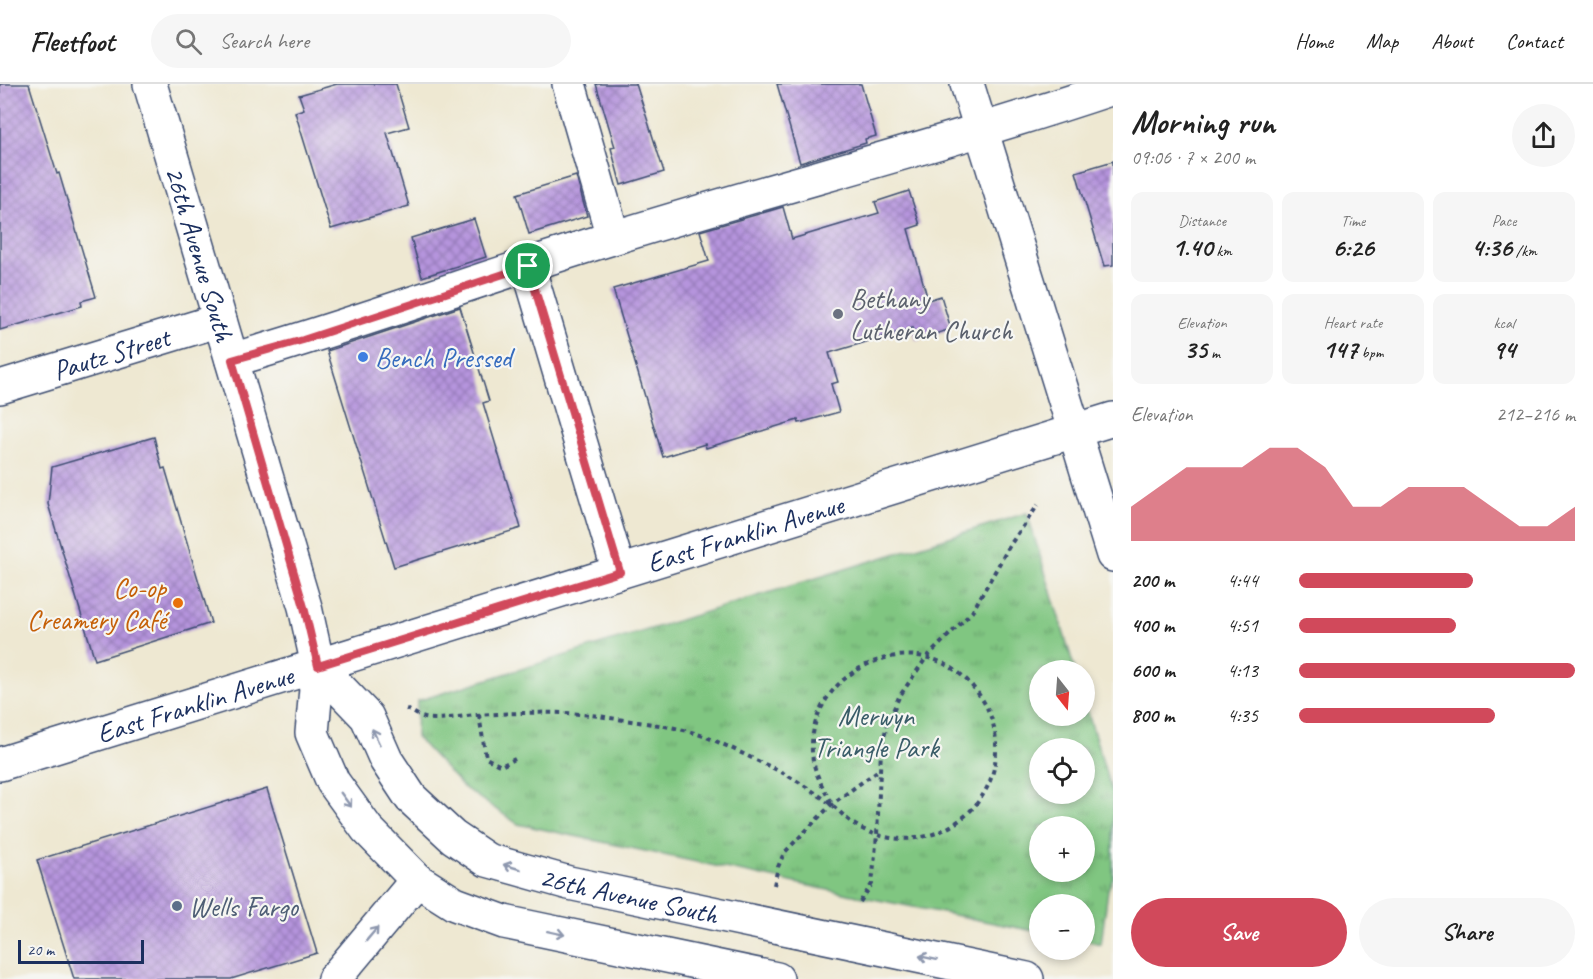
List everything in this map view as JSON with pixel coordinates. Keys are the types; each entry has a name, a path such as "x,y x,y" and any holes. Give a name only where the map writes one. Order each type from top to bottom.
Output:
{"street":[{"name":"26th Avenue South","path":"150,84 304,607 318,666 312,733 333,782 367,829 417,880 456,904 504,922 777,979"},
{"path":"569,84 614,237"},
{"path":"967,84 1113,555"},
{"path":"232,360 303,340 614,237 981,130 1113,88"},
{"path":"528,266 620,572"},
{"name":"Pautz Street","path":"0,387 220,320"},
{"name":"East Franklin Avenue","path":"0,764 1113,419"},
{"name":"26th Avenue South","path":"318,666 367,717 386,760 411,798 453,837 487,860 569,883 1027,979"},
{"path":"334,979 417,880"}],"path":[{"path":"860,902 872,884 881,750 887,725 899,697 926,658 972,612 1010,545 1038,505"},
{"path":"401,706 426,718 536,713 595,715 691,732 776,769 832,804 852,823 877,835 901,840 926,837 949,828 969,814 984,795 994,772 997,747 994,723 984,700 968,681 955,671 926,658 897,655 870,662 845,677 826,698 815,724 812,752 818,780 832,804"},
{"path":"479,715 486,758 501,765 515,759"},
{"path":"774,885 784,853 832,804 880,769"}],"green space":[{"name":"Merwyn Triangle Park","path":"1027,513 1072,660 1029,660 1029,726 1092,726 1113,796 1113,877 1108,890 1101,944 1095,942 1095,894 1029,894 1029,930 518,824 463,787 416,737 417,701"}],"building":[{"path":"0,84 29,84 57,174 59,173 96,297 81,301 82,306 0,330"},
{"path":"337,84 396,84 409,127 387,133 409,206 331,229 295,112 304,109 299,95"},
{"path":"596,84 636,84 664,172 621,185 611,148 615,147"},
{"path":"777,84 861,84 876,136 865,139 866,143 800,163"},
{"path":"1113,161 1113,265 1104,266 1076,172"},
{"path":"576,176 587,216 529,234 517,194"},
{"name":"Bethany Lutheran Church","path":"909,191 920,225 908,229 928,300 941,296 951,329 916,340 913,328 829,353 838,382 831,384 839,412 799,423 798,420 706,448 705,444 663,457 613,289 709,261 700,231 783,207 792,239 879,213 875,202"},
{"path":"474,219 486,257 422,277 411,238"},
{"path":"460,307 489,401 483,403 521,528 394,567 327,351"},
{"path":"154,437 211,623 95,660 48,504 52,467"},
{"name":"Wells Fargo","path":"267,789 317,953 231,979 74,979 37,860"}],"place":[{"name":"Bethany Lutheran Church","path":"838,314"},
{"name":"Bench Pressed","path":"363,357"},
{"name":"Co-op Creamery Café","path":"178,603"},
{"name":"Wells Fargo","path":"177,906"}],"route":[{"path":"528,266 620,572 318,666 304,607 232,360 303,340 528,266"}]}
